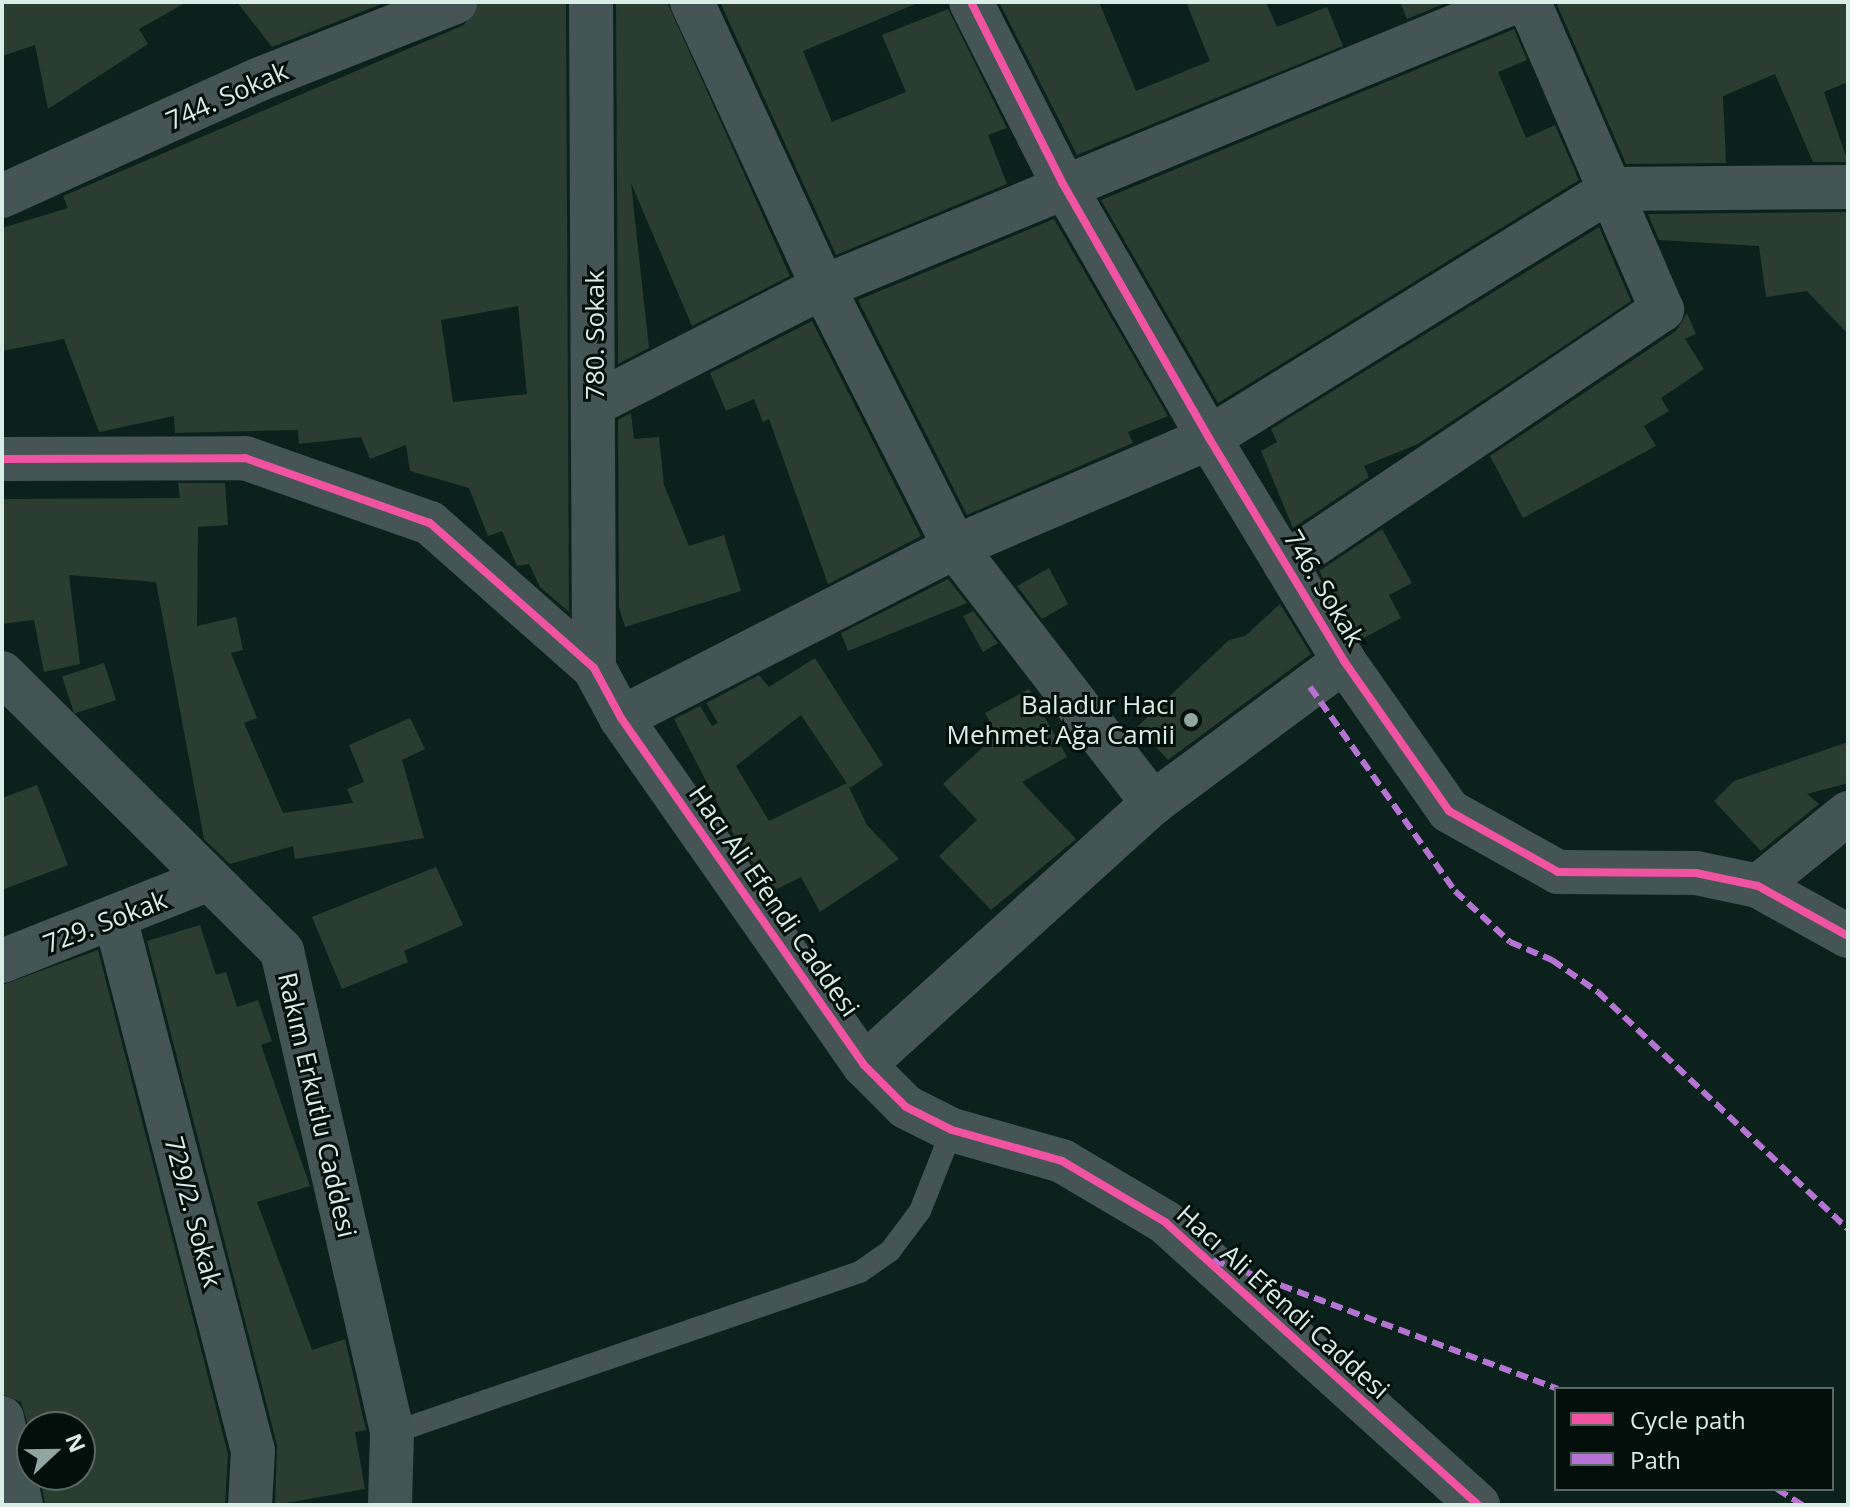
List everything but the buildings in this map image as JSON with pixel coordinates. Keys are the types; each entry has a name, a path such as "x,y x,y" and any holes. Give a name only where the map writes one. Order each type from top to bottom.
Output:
{"main road":[{"name":"Rakım Erkutlu Caddesi","path":"2,673 207,880 282,951 392,1433 390,1505"}],"street":[{"name":"744. Sokak","path":"2,196 260,79 455,2"},
{"name":"780. Sokak","path":"591,2 596,403 594,668"},
{"path":"692,2 823,287 955,547 1153,803"},
{"name":"746. Sokak","path":"971,2 1063,184 1209,438 1344,661 1449,811 1558,872 1696,873 1758,886 1848,936"},
{"path":"596,403 823,287 1063,184 1514,2"},
{"path":"1285,564 1662,310 1529,2"},
{"path":"621,718 955,547 1209,438 1612,189 1848,187"},
{"name":"Hacı Ali Efendi Caddesi","path":"2,459 245,458 430,523 594,668 621,718 864,1065 906,1107 952,1130 1062,1161 1165,1222 1478,1505"},
{"path":"864,1065 1153,803 1344,661"},
{"path":"1758,886 1848,813"},
{"name":"729. Sokak","path":"2,961 116,921 207,880"},
{"name":"729/2. Sokak","path":"116,921 253,1451 250,1505"},
{"path":"2,1418 21,1505"}],"lane":[{"path":"392,1433 860,1272 890,1251 920,1211 952,1130"}],"marked path":[{"path":"1310,687 1455,891 1510,942 1552,960 1598,992 1848,1229"},
{"path":"1213,1260 1554,1388"},
{"path":"1780,1491 1803,1505"}],"cycle path":[{"path":"971,2 1063,184 1209,438 1344,661 1449,811 1558,872 1696,873 1758,886 1848,936"},
{"path":"2,459 245,458 430,523 594,668 621,718 864,1065 906,1107 952,1130 1062,1161 1165,1222 1478,1505"}],"place":[{"name":"Baladur Hacı Mehmet Ağa Camii","path":"1191,720"}]}
